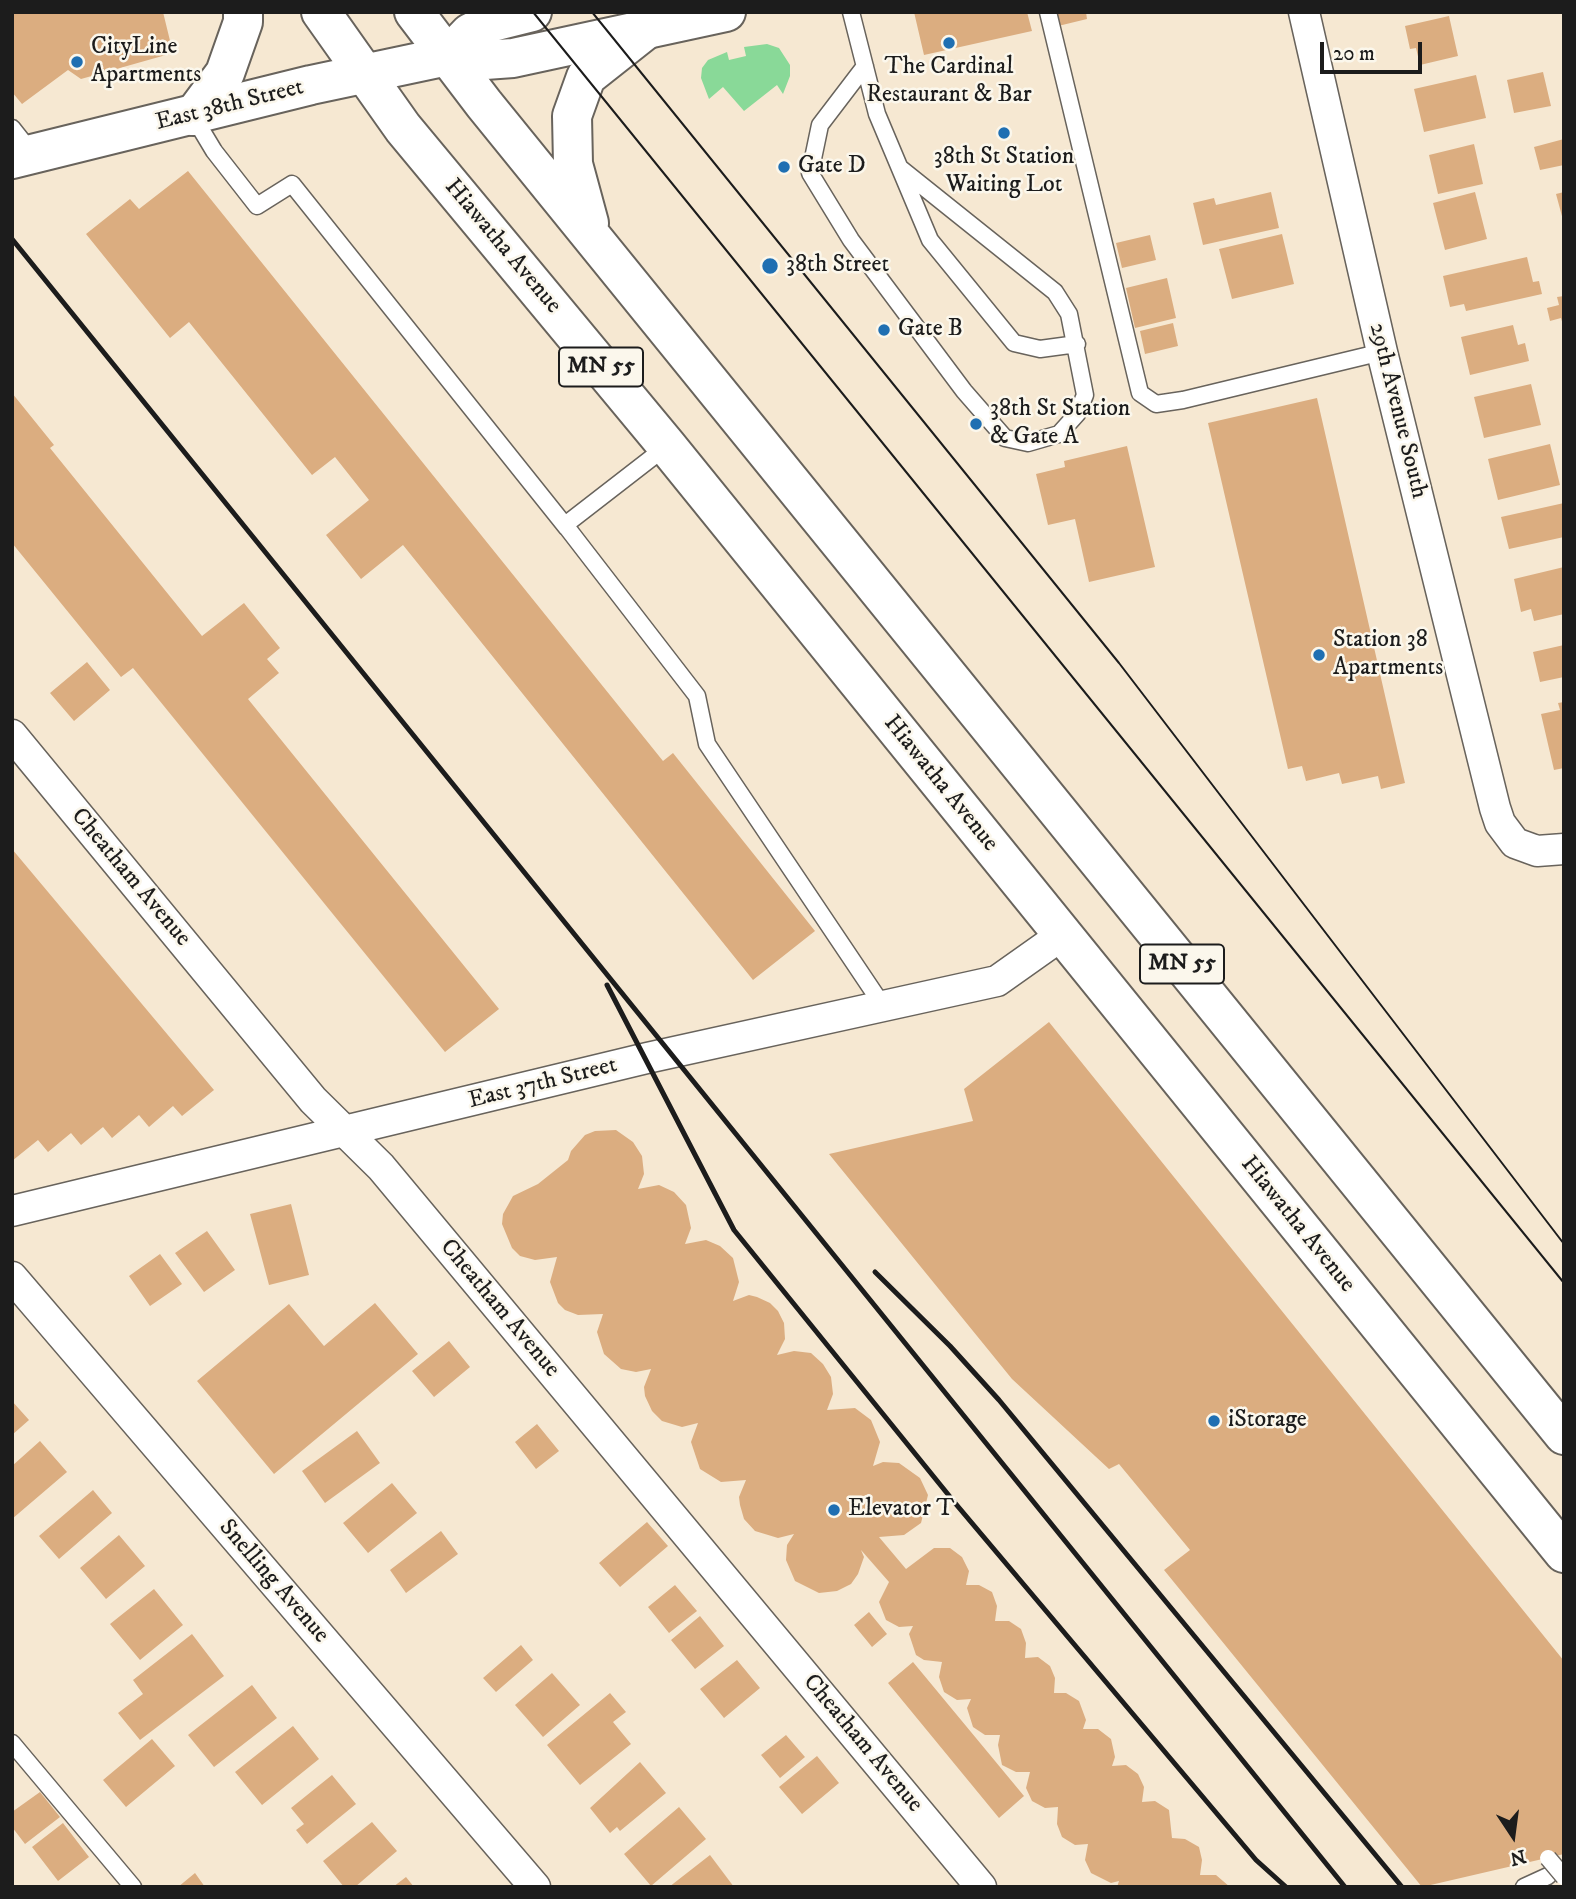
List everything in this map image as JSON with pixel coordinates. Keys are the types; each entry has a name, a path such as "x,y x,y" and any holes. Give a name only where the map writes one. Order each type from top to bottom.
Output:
{"main road":[{"path":"193,116 225,73 243,22 243,12"},
{"name":"Hiawatha Avenue","path":"321,12 403,128 667,446 1564,1553"},
{"name":"MN 55","path":"414,12 484,104 1564,1435"},
{"name":"East 38th Street","path":"448,55 470,33 481,27 532,12"},
{"name":"East 38th Street","path":"19,147 193,116 311,85 448,55 485,60 513,58 726,12"},
{"path":"592,235 573,164 572,116 586,77 648,28"}],"street":[{"name":"29th Avenue South","path":"1304,12 1382,352 1495,808 1500,824 1515,843 1537,852 1564,849"},
{"name":"Cheatham Avenue","path":"12,735 313,1100 381,1167 981,1887"},
{"name":"East 37th Street","path":"12,1211 647,1058 997,981 1062,935"},
{"name":"Snelling Avenue","path":"12,1277 535,1887"}],"lane":[{"path":"851,12 877,114 930,240 1014,343 1040,349 1077,344"},
{"path":"1048,12 1140,393 1156,404 1183,400 1382,352"},
{"path":"865,66 820,125 810,173 851,240 964,391 1005,438 1028,443 1059,434 1077,414 1085,395 1069,314 1055,292 900,168"},
{"path":"193,116 214,151 257,206 292,184 568,528 696,696 707,744 883,1006"},
{"path":"568,528 565,524 667,446"},
{"path":"12,1743 133,1887"},
{"path":"1524,1887 1556,1877 1548,1858"}],"green space":[{"path":"767,44 779,48 790,65 790,76 783,94 777,85 744,111 723,87 709,99 701,78 702,68 708,60 727,52 729,60 746,56 744,47"}],"building":[{"name":"CityLine Apartments","path":"12,12 163,12 173,53 81,79 68,70 22,104 12,92"},
{"name":"The Cardinal Restaurant & Bar","path":"914,12 1027,12 1032,31 924,55"},
{"path":"1051,12 1086,12 1087,19 1054,27"},
{"path":"1449,16 1458,56 1420,65 1416,48 1410,49 1405,26"},
{"path":"1543,72 1551,106 1514,113 1507,80"},
{"path":"1476,75 1486,118 1424,132 1414,89"},
{"path":"1564,139 1564,165 1540,170 1534,147"},
{"path":"1474,144 1483,184 1438,194 1429,155"},
{"path":"188,171 663,761 673,753 815,931 753,980 403,545 361,579 326,535 369,500 335,457 312,475 189,322 170,338 86,234 130,199 139,209"},
{"path":"1271,192 1279,228 1203,245 1193,203 1214,198 1216,205"},
{"path":"1475,192 1487,239 1445,250 1433,203"},
{"path":"1564,192 1564,220 1563,220 1556,194"},
{"path":"1282,234 1294,284 1232,299 1219,249"},
{"path":"1150,235 1156,260 1122,268 1116,243"},
{"path":"1527,257 1533,282 1539,281 1542,294 1466,311 1464,304 1450,307 1443,276"},
{"path":"1167,278 1176,318 1135,328 1126,288"},
{"path":"1564,296 1563,325 1561,318 1550,321 1547,308 1559,305 1557,297"},
{"path":"1173,323 1178,346 1145,354 1140,331"},
{"path":"1513,325 1518,345 1525,343 1529,361 1470,375 1461,337"},
{"path":"1531,384 1541,425 1484,438 1474,397"},
{"path":"12,393 54,445 50,448 202,636 244,603 280,648 267,659 279,673 248,699 499,1009 445,1052 133,668 121,677 12,543"},
{"name":"Station 38 Apartments","path":"1317,398 1405,783 1381,789 1378,776 1342,784 1339,773 1306,781 1302,766 1288,769 1208,423"},
{"path":"1550,444 1560,485 1498,500 1488,459"},
{"path":"1127,446 1155,567 1089,582 1075,519 1048,525 1036,474 1065,467 1064,461"},
{"path":"1564,503 1564,537 1509,549 1501,517"},
{"path":"1564,567 1564,614 1534,621 1531,609 1521,612 1514,579"},
{"path":"1564,645 1564,677 1540,682 1533,652"},
{"path":"87,662 110,690 74,721 50,693"},
{"path":"1564,702 1564,768 1554,770 1541,714 1560,710 1558,703"},
{"path":"12,849 214,1090 182,1116 173,1106 149,1127 139,1115 112,1138 103,1127 81,1145 71,1133 48,1152 38,1140 12,1161"},
{"name":"iStorage","path":"1049,1022 1564,1661 1564,1854 1422,1887 1164,1570 1190,1550 1119,1464 1109,1469 1012,1379 829,1154 973,1121 964,1089"},
{"name":"Elevator T","path":"616,1130 633,1142 642,1156 644,1174 638,1189 659,1185 674,1192 686,1205 691,1228 685,1244 706,1240 720,1246 733,1258 739,1282 733,1301 749,1295 770,1303 778,1311 784,1323 785,1339 777,1355 794,1351 811,1353 823,1364 831,1377 833,1394 827,1410 855,1408 871,1420 880,1442 873,1466 883,1462 899,1463 920,1478 928,1495 921,1523 904,1535 879,1537 906,1569 934,1548 950,1548 962,1557 969,1571 966,1585 979,1585 992,1592 997,1606 995,1621 1009,1621 1021,1629 1026,1643 1025,1658 1038,1657 1050,1666 1055,1678 1054,1693 1066,1693 1079,1701 1086,1720 1083,1729 1098,1729 1111,1739 1115,1757 1112,1766 1126,1765 1138,1774 1144,1787 1142,1802 1155,1801 1169,1810 1172,1838 1185,1839 1199,1847 1202,1860 1200,1875 1216,1875 1230,1887 1117,1887 1119,1881 1111,1883 1091,1873 1085,1860 1088,1844 1075,1845 1062,1837 1057,1824 1058,1807 1045,1808 1032,1801 1026,1788 1030,1772 1016,1772 1002,1765 998,1745 1000,1735 985,1735 973,1727 967,1708 971,1699 957,1700 944,1692 939,1677 942,1662 924,1660 916,1655 909,1634 913,1626 899,1627 886,1620 879,1602 889,1582 861,1550 864,1557 858,1574 851,1584 837,1591 819,1593 795,1581 786,1560 787,1545 794,1534 778,1538 755,1531 744,1519 740,1505 739,1497 746,1480 721,1482 700,1469 691,1442 698,1423 682,1427 662,1421 652,1411 645,1396 644,1387 651,1369 636,1372 621,1369 604,1354 597,1332 603,1314 578,1315 565,1310 558,1303 550,1282 557,1257 535,1260 520,1256 512,1248 502,1224 503,1214 513,1196 538,1184 568,1160 571,1151 585,1135 595,1131"},
{"path":"291,1204 309,1275 269,1285 250,1214"},
{"path":"207,1231 235,1270 204,1292 175,1253"},
{"path":"160,1254 182,1284 150,1306 129,1276"},
{"path":"375,1303 418,1354 274,1474 197,1381 289,1304 324,1346"},
{"path":"449,1341 470,1367 434,1397 412,1371"},
{"path":"12,1401 29,1420 12,1435"},
{"path":"537,1424 559,1451 536,1469 515,1442"},
{"path":"357,1431 380,1463 325,1503 302,1471"},
{"path":"40,1441 67,1472 12,1519 12,1466"},
{"path":"392,1483 417,1513 368,1553 343,1523"},
{"path":"93,1490 112,1513 59,1559 39,1536"},
{"path":"647,1522 668,1546 620,1587 599,1563"},
{"path":"441,1531 458,1554 406,1593 390,1570"},
{"path":"119,1535 145,1566 106,1599 80,1568"},
{"path":"675,1585 697,1611 669,1633 648,1607"},
{"path":"154,1589 183,1625 140,1660 110,1624"},
{"path":"869,1612 887,1634 872,1647 854,1625"},
{"path":"700,1616 724,1646 695,1669 671,1640"},
{"path":"192,1634 224,1676 140,1740 118,1713 143,1694 133,1680"},
{"path":"521,1645 533,1660 496,1692 483,1678"},
{"path":"737,1660 760,1688 724,1718 700,1689"},
{"path":"913,1662 1024,1796 999,1818 888,1683"},
{"path":"552,1673 580,1705 543,1737 515,1705"},
{"path":"252,1685 277,1718 214,1767 188,1735"},
{"path":"610,1693 626,1712 613,1722 631,1744 580,1785 547,1745"},
{"path":"293,1726 319,1759 262,1805 235,1772"},
{"path":"786,1735 805,1757 780,1778 761,1755"},
{"path":"152,1739 175,1766 126,1807 103,1780"},
{"path":"817,1756 839,1783 802,1814 779,1787"},
{"path":"640,1762 666,1793 620,1831 617,1827 610,1833 590,1808"},
{"path":"332,1775 356,1804 307,1844 296,1830 304,1824 291,1808"},
{"path":"40,1792 60,1817 25,1844 12,1827 12,1812"},
{"path":"679,1807 706,1839 651,1886 624,1854"},
{"path":"372,1822 397,1851 355,1887 344,1887 323,1861"},
{"path":"63,1823 89,1857 58,1881 32,1847"},
{"path":"710,1855 734,1887 669,1887"},
{"path":"195,1873 205,1887 178,1887"},
{"path":"406,1877 414,1887 393,1887"}],"tram line":[{"path":"533,12 1564,1283"},
{"path":"592,12 1119,663 1564,1244"}],"railway":[{"path":"12,239 1345,1887"},
{"path":"607,985 734,1230 955,1503 1256,1860 1286,1887"},
{"path":"875,1272 950,1346 999,1400 1402,1887"}],"place":[{"name":"The Cardinal Restaurant & Bar","path":"949,43"},
{"name":"CityLine Apartments","path":"77,62"},
{"name":"38th St Station Waiting Lot","path":"1004,133"},
{"name":"Gate D","path":"784,167"},
{"name":"38th Street","path":"770,266"},
{"name":"Gate B","path":"884,330"},
{"name":"38th St Station & Gate A","path":"976,424"},
{"name":"Station 38 Apartments","path":"1319,655"},
{"name":"iStorage","path":"1214,1421"},
{"name":"Elevator T","path":"834,1510"}]}
